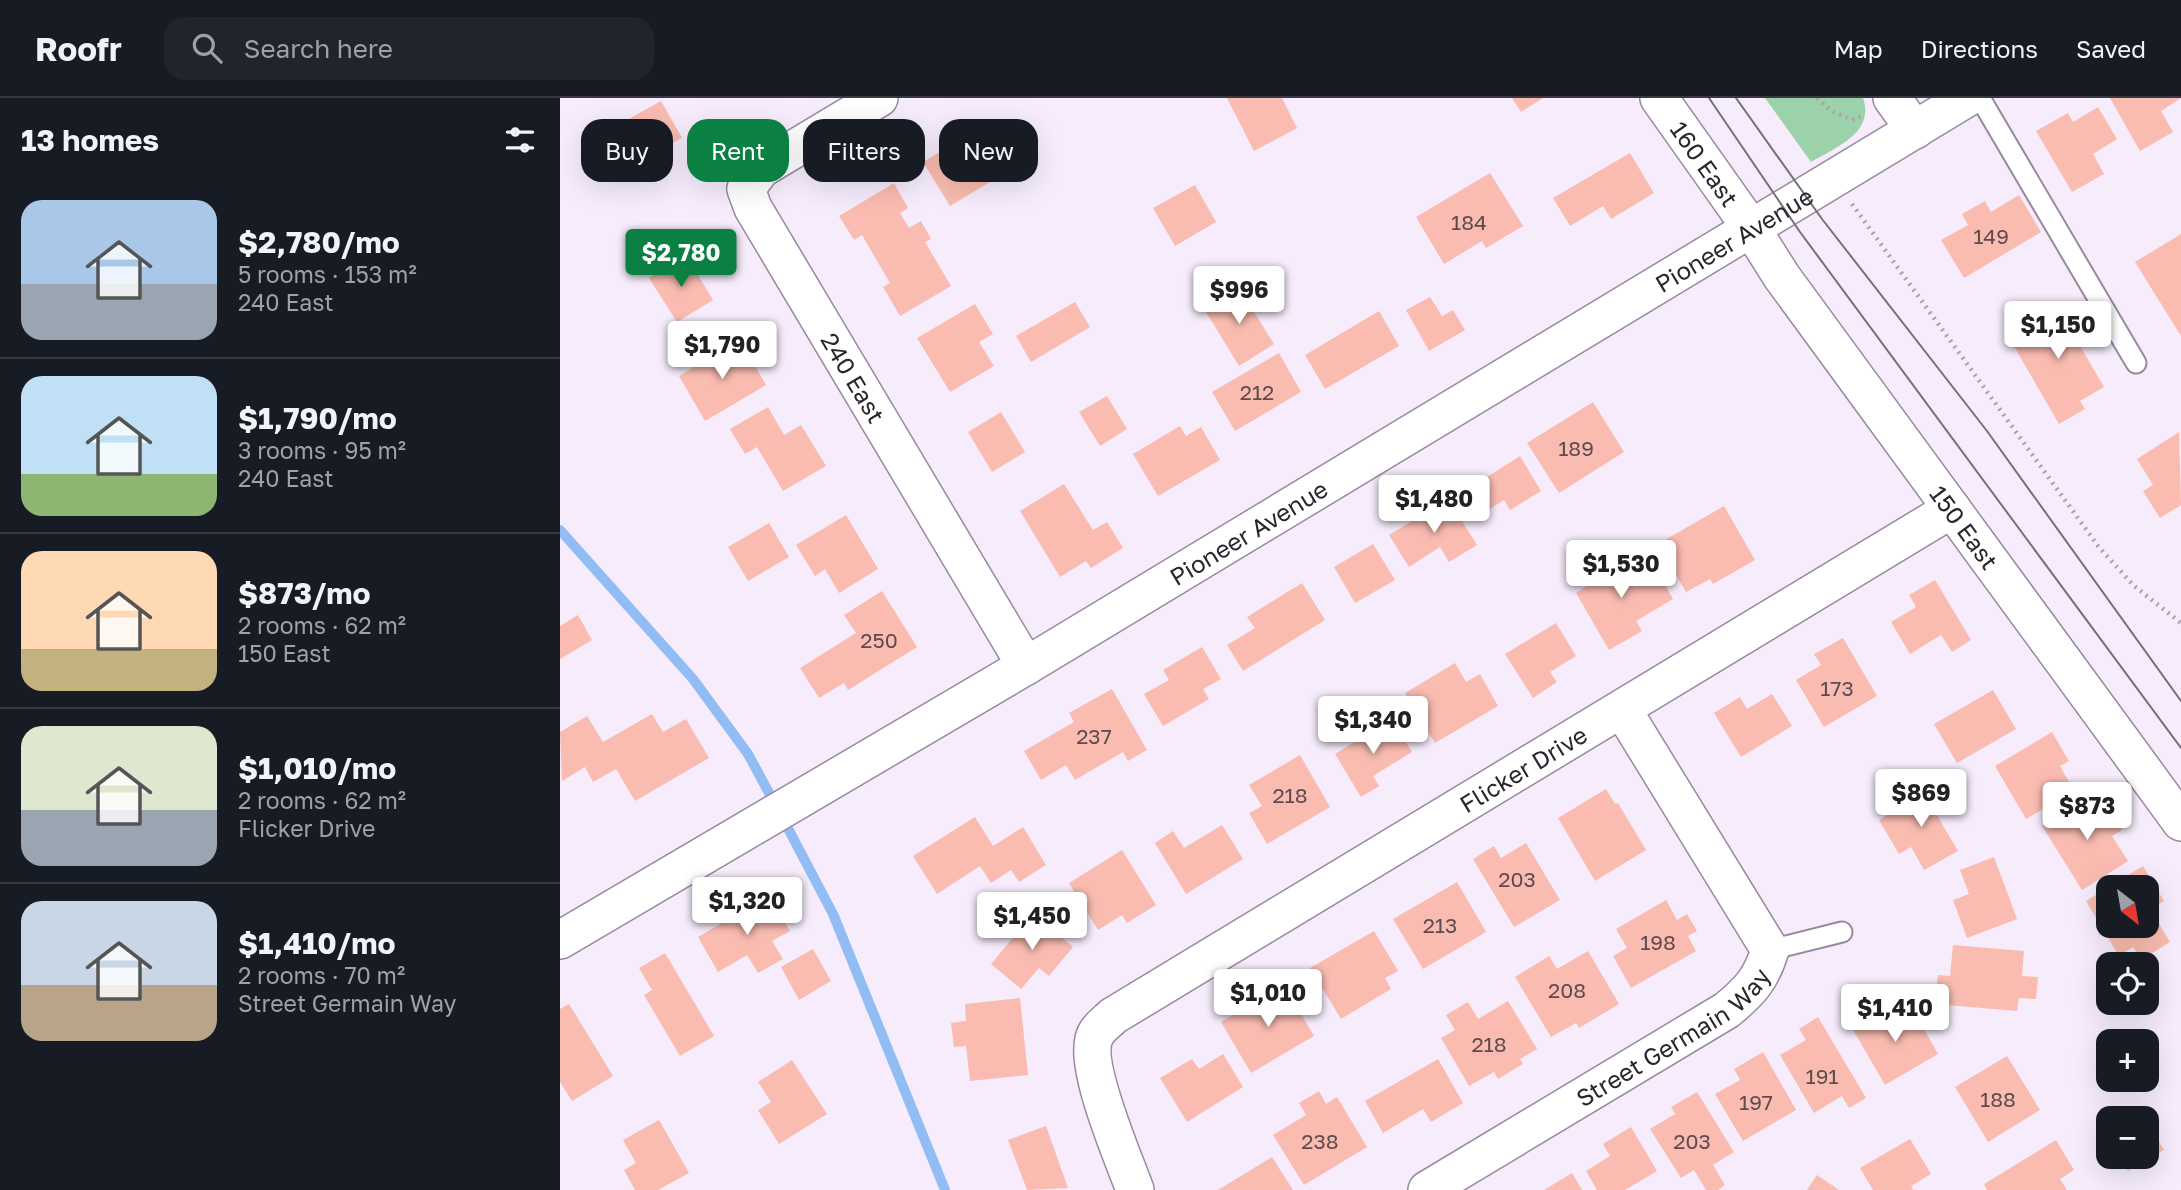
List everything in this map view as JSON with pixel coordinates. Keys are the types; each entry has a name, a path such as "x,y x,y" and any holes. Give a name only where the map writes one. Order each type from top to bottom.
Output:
{"street":[{"name":"240 East","path":"879,98 761,169 746,189 753,208 1026,666"},
{"name":"160 East","path":"1659,98 1751,228"},
{"name":"Pioneer Avenue","path":"560,940 1026,666 1967,98"},
{"path":"1880,106 1915,130"},
{"name":"150 East","path":"1751,228 1782,277 2181,822"},
{"name":"Flicker Drive","path":"1135,1190 1096,1079 1092,1056 1096,1033 1113,1016 1952,509"},
{"name":"Street Germain Way","path":"1427,1190 1727,1010 1747,994 1762,974 1770,950 1622,709"}],"lane":[{"path":"1979,98 2136,363"},
{"path":"1770,950 1842,932"}],"path":[{"path":"1817,98 1832,111 1852,120 1880,106"},
{"path":"1857,212 2098,546 2133,585 2181,623"}],"green space":[{"path":"1765,98 1863,98 1865,110 1863,121 1851,138 1811,162"}],"building":[{"path":"1227,98 1282,98 1297,128 1254,151"},
{"path":"1512,98 1543,98 1521,112"},
{"path":"2110,98 2181,98 2161,111 2173,132 2140,151"},
{"path":"661,101 671,119 629,119"},
{"path":"2098,107 2117,139 2093,154 2104,174 2072,192 2036,131 2068,113 2073,122"},
{"path":"673,122 682,138 673,143"},
{"path":"939,153 939,182 990,182 950,206 925,165 925,161"},
{"path":"1630,153 1654,193 1611,219 1603,206 1570,226 1553,198"},
{"path":"1490,173 1523,226 1486,248 1482,241 1444,264 1416,217"},
{"path":"894,183 908,208 900,213 909,228 921,221 931,239 925,242 951,286 900,316 883,287 890,283 862,235 854,240 839,216"},
{"path":"1195,185 1216,222 1175,246 1153,208"},
{"path":"2019,195 2041,232 1964,278 1941,240 1968,225 1962,214 1985,201 1991,212"},
{"path":"2181,234 2181,336 2135,262"},
{"path":"686,255 713,300 677,322 649,278"},
{"path":"1238,286 1274,344 1239,366 1203,307"},
{"path":"1430,297 1442,316 1453,310 1465,330 1429,351 1406,310"},
{"path":"1075,302 1090,327 1031,362 1016,336"},
{"path":"2066,302 2088,341 2080,346 2104,387 2080,401 2085,409 2059,424 2008,336"},
{"path":"975,304 993,334 979,342 994,366 950,392 917,338"},
{"path":"1379,311 1399,346 1325,389 1305,355"},
{"path":"740,340 766,385 705,421 679,376"},
{"path":"1279,353 1301,392 1235,431 1212,392"},
{"path":"1107,396 1127,429 1100,446 1079,412"},
{"path":"1593,402 1624,452 1559,493 1527,443"},
{"path":"768,407 784,435 801,425 826,466 783,491 757,447 745,454 730,429"},
{"path":"1001,412 1025,452 992,472 968,432"},
{"path":"1180,426 1186,436 1201,427 1220,460 1158,496 1133,454"},
{"path":"2179,432 2181,505 2160,518 2143,491 2153,485 2137,459"},
{"path":"1520,456 1541,491 1510,510 1504,500 1480,515 1465,491"},
{"path":"1064,484 1093,530 1107,522 1123,548 1091,568 1086,561 1060,577 1020,511"},
{"path":"1448,499 1477,545 1449,562 1440,547 1409,567 1389,535"},
{"path":"1724,506 1755,560 1713,584 1710,579 1686,592 1658,544"},
{"path":"846,515 878,569 839,593 825,569 815,576 796,545"},
{"path":"769,523 789,557 748,581 728,547"},
{"path":"1373,544 1395,580 1355,603 1334,567"},
{"path":"1604,558 1612,571 1630,561 1640,577 1655,568 1673,599 1636,621 1642,631 1609,650 1576,593 1591,583 1583,570"},
{"path":"1935,580 1971,640 1952,652 1941,635 1910,654 1891,622 1916,607 1909,595"},
{"path":"1302,583 1325,620 1243,671 1227,645 1255,628 1247,617"},
{"path":"882,591 917,647 848,690 844,683 819,698 800,668 856,633 844,615"},
{"path":"578,615 592,640 560,659 560,626"},
{"path":"1556,623 1576,656 1550,672 1557,682 1533,698 1505,654"},
{"path":"1843,638 1877,696 1824,727 1796,680 1821,665 1814,654"},
{"path":"1202,647 1221,679 1203,689 1209,699 1163,726 1144,694 1169,680 1163,670"},
{"path":"1455,663 1466,682 1480,674 1498,706 1435,743 1405,693"},
{"path":"1112,689 1147,750 1128,761 1123,752 1075,780 1066,765 1041,780 1024,751 1074,722 1069,713"},
{"path":"1993,690 2016,729 1957,763 1934,724"},
{"path":"1772,694 1792,726 1741,757 1714,713 1740,697 1747,709"},
{"path":"652,714 663,732 686,719 709,758 635,801 616,769 593,782 585,767 562,781 560,732 587,716 603,742"},
{"path":"1392,719 1412,752 1373,776 1379,786 1361,797 1335,754"},
{"path":"2052,732 2069,761 2060,766 2074,791 2026,819 1995,766"},
{"path":"1300,755 1330,807 1267,844 1249,813 1262,806 1249,785"},
{"path":"1938,786 1949,804 1935,812 1958,851 1924,870 1911,847 1899,854 1879,820"},
{"path":"1606,789 1615,804 1618,803 1646,850 1595,881 1558,818"},
{"path":"2090,797 2099,812 2107,808 2122,830 2112,836 2128,861 2106,875 2096,875 2096,881 2082,890 2042,826"},
{"path":"975,817 993,846 1023,827 1046,865 1019,882 1011,870 991,883 980,866 937,894 913,856"},
{"path":"1222,825 1243,859 1186,894 1155,843 1173,831 1184,848"},
{"path":"1526,843 1560,900 1514,927 1473,859 1494,846 1501,858"},
{"path":"1122,850 1156,905 1127,923 1122,915 1098,930 1069,883"},
{"path":"1994,857 2017,919 1967,938 1953,900 1969,894 1960,870"},
{"path":"2143,866 2148,875 2128,875"},
{"path":"1457,882 1486,932 1423,969 1393,919"},
{"path":"769,895 790,931 772,941 783,959 758,973 747,955 718,972 698,937"},
{"path":"2096,895 2096,918 2086,901"},
{"path":"1666,900 1677,920 1687,914 1697,931 1688,936 1696,951 1631,988 1613,956 1627,948 1616,929"},
{"path":"1033,914 1073,947 1049,976 1039,968 1021,989 991,964"},
{"path":"2160,926 2170,942 2154,952 2136,952 2133,947 2125,952 2117,952 2108,938 2160,938"},
{"path":"1374,931 1398,971 1385,978 1391,989 1341,1019 1310,968"},
{"path":"1953,945 2024,951 2022,976 2038,977 2036,999 2019,998 2017,1011 1935,1004 1938,975 1950,976"},
{"path":"813,949 831,981 799,1000 781,967"},
{"path":"1588,951 1619,1004 1579,1028 1576,1023 1551,1037 1515,977 1549,956 1557,969"},
{"path":"665,953 714,1036 680,1056 644,995 652,990 639,968"},
{"path":"1284,985 1314,1036 1251,1073 1221,1022"},
{"path":"1020,998 1028,1075 970,1081 966,1046 954,1047 951,1023 966,1021 965,1004"},
{"path":"1508,1001 1537,1049 1520,1059 1523,1064 1498,1079 1494,1072 1469,1086 1441,1038 1455,1030 1446,1015 1468,1002 1478,1019"},
{"path":"569,1004 613,1076 572,1101 560,1082 560,1009"},
{"path":"1911,1006 1938,1054 1885,1085 1852,1028 1881,1012 1886,1020"},
{"path":"1818,1017 1866,1098 1849,1108 1842,1096 1814,1113 1780,1055 1806,1040 1799,1029"},
{"path":"1763,1052 1796,1110 1743,1141 1715,1094 1740,1080 1734,1069"},
{"path":"1223,1054 1243,1087 1187,1122 1160,1078 1192,1059 1199,1069"},
{"path":"2007,1056 2040,1110 1988,1142 1955,1087"},
{"path":"1438,1059 1463,1103 1431,1122 1423,1109 1383,1133 1365,1101"},
{"path":"792,1060 827,1114 779,1144 758,1110 771,1102 758,1082"},
{"path":"1319,1091 1326,1104 1337,1097 1367,1147 1304,1185 1273,1135 1306,1115 1299,1103"},
{"path":"1697,1092 1734,1152 1713,1165 1725,1185 1718,1190 1706,1190 1694,1170 1681,1178 1650,1129 1675,1114 1671,1107"},
{"path":"659,1120 689,1173 658,1190 635,1190 624,1170 636,1163 623,1140"},
{"path":"1046,1126 1068,1188 1027,1190 1008,1140"},
{"path":"1631,1127 1657,1171 1625,1190 1597,1190 1586,1171 1610,1156 1603,1144"},
{"path":"1910,1139 1931,1174 1911,1186 1913,1190 1873,1190 1860,1168"},
{"path":"2056,1140 2074,1170 2060,1179 2067,1190 1987,1190 1984,1184"},
{"path":"1272,1157 1293,1190 1218,1190"},
{"path":"1572,1173 1582,1190 1544,1190"},
{"path":"1817,1175 1839,1190 1807,1190"}],"waterway":[{"path":"560,530 693,679 748,754 775,804"},
{"path":"782,817 833,914 945,1190"}],"tram line":[{"path":"1709,98 1800,232 2181,748"},
{"path":"1736,98 1822,219 1987,431 2181,701"}]}
